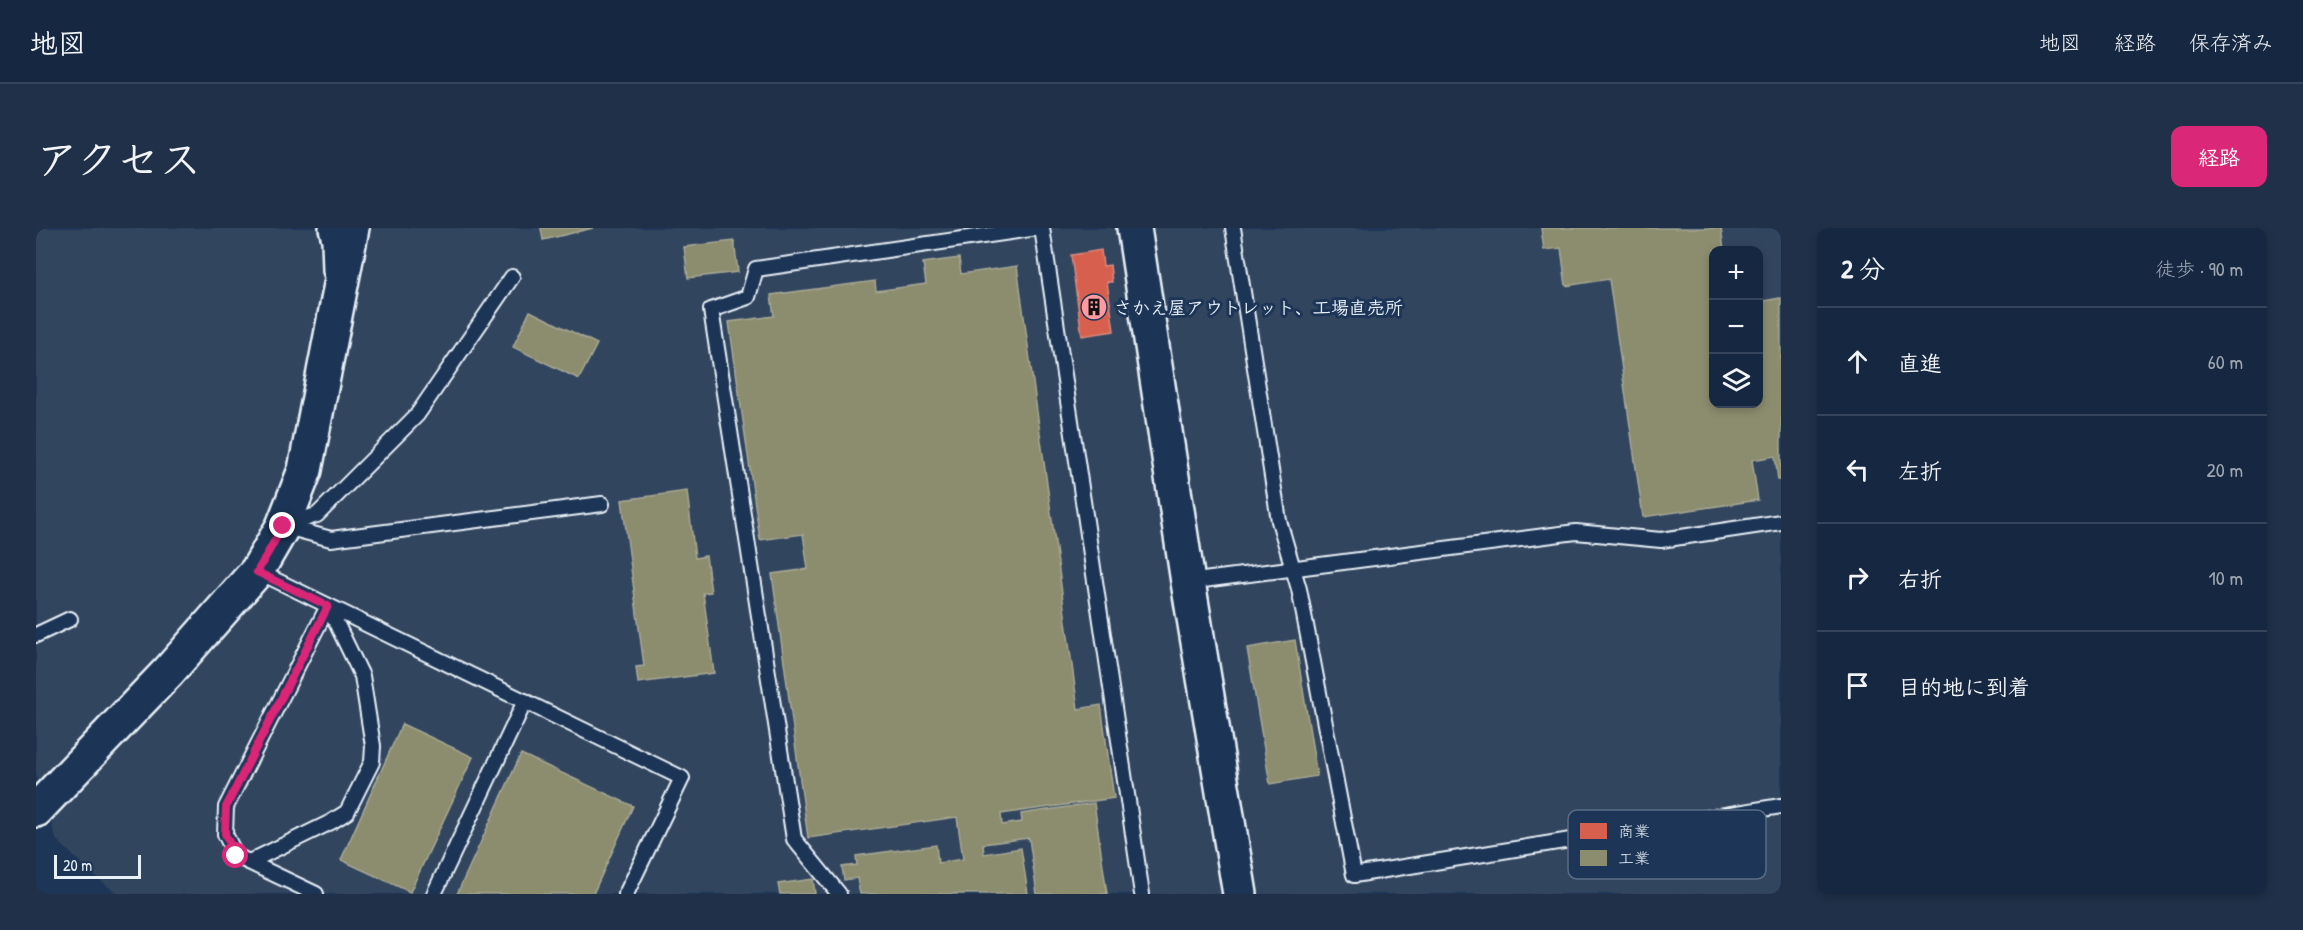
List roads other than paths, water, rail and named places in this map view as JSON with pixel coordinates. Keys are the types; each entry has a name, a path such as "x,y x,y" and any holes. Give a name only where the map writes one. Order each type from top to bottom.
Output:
{"street":[{"path":"333,228 336,240 338,301"},
{"path":"36,810 169,671 257,572 283,526 305,470 352,228"},
{"path":"1134,228 1188,582 1240,894"}],"lane":[{"path":"839,894 794,839 711,310 748,297 756,269 1040,228 1142,894"},
{"path":"1233,228 1279,521 1299,589 1354,875 1568,840"},
{"path":"283,526 317,514 417,415 512,277"},
{"path":"283,526 331,539 602,504"},
{"path":"1188,582 1576,532 1661,540 1781,522"},
{"path":"257,572 682,778 626,894"},
{"path":"316,894 236,856 225,834 226,807 328,606"},
{"path":"249,862 347,812 372,762 374,746 362,676 328,606"},
{"path":"36,635 70,619"},
{"path":"434,894 525,701"},
{"path":"1756,810 1781,806"}],"place":[{"name":"さかえ屋アウトレット、工場直売所","path":"1094,307"}]}
